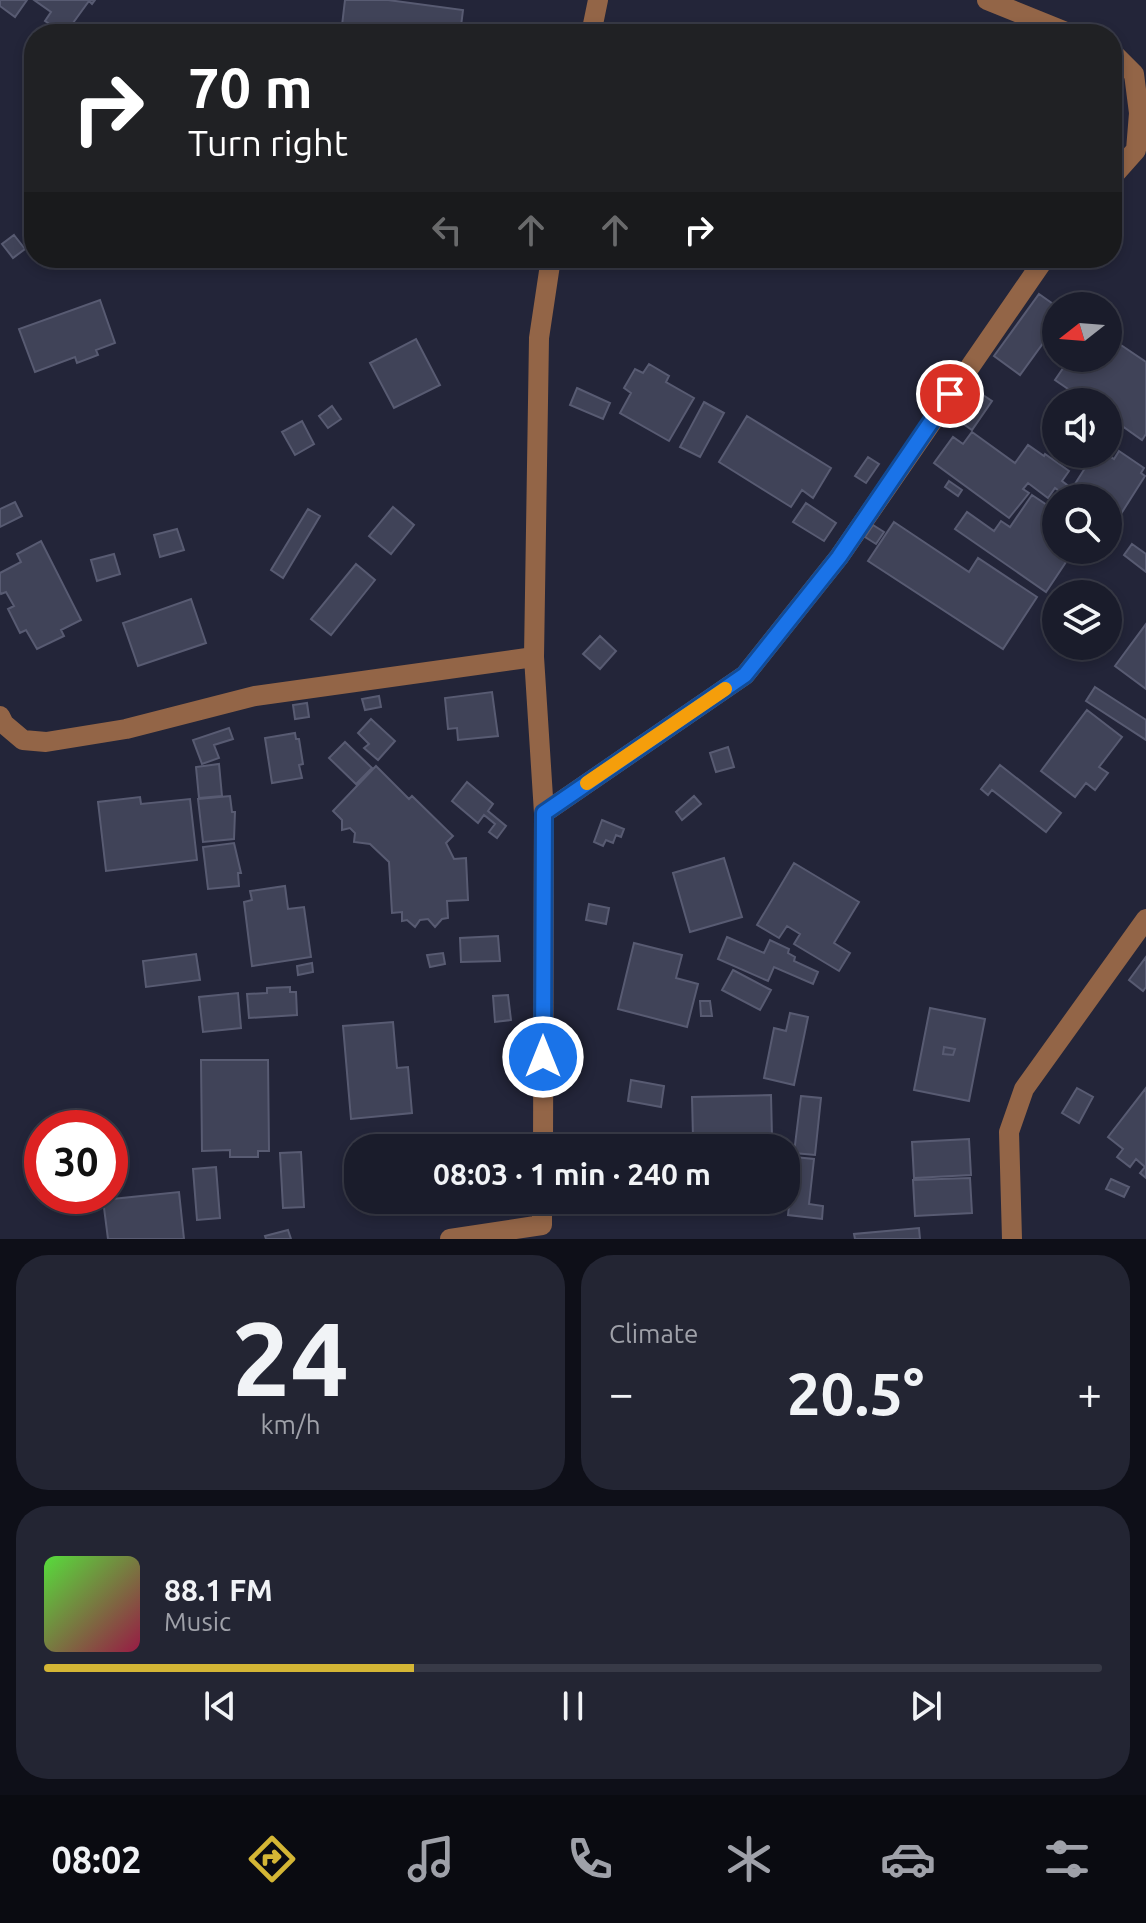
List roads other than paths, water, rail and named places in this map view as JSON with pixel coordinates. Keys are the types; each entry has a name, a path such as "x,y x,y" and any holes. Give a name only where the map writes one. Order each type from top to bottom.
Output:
{"street":[{"path":"593,24 598,0"},
{"path":"987,0 1046,24"},
{"path":"1122,62 1134,74 1141,154 1122,169"},
{"path":"543,1134 544,813 534,657 539,338 550,268"},
{"path":"544,813 745,675 839,557 1038,268"},
{"path":"0,716 4,724 23,740 46,742 126,729 255,696 534,657"},
{"path":"1012,1239 1009,1132 1024,1089 1146,919"},
{"path":"450,1239 542,1232"}]}
